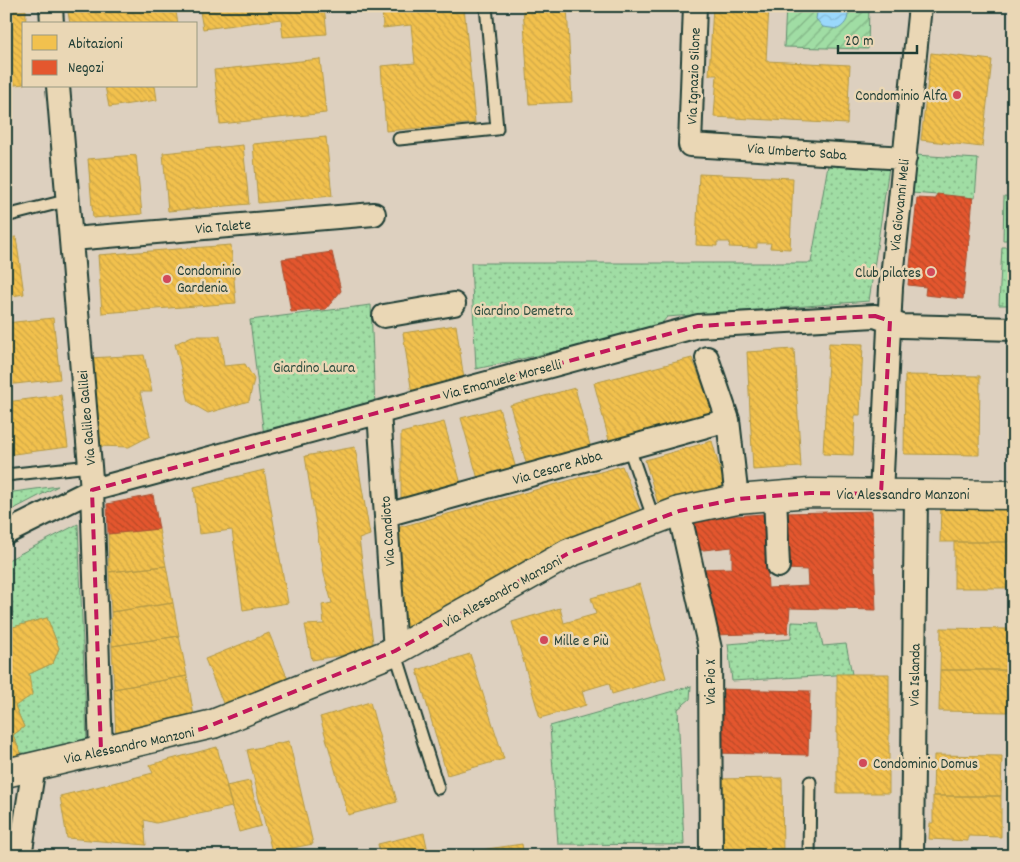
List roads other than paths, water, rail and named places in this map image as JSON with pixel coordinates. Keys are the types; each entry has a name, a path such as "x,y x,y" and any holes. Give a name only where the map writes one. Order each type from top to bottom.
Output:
{"street":[{"path":"51,6 52,22"},
{"name":"Via Ignazio Silone","path":"690,145 695,6"},
{"name":"Via Giovanni Meli","path":"881,494 891,287 920,6"},
{"name":"Via Galileo Galilei","path":"58,88 92,490 102,750"},
{"name":"Via Umberto Saba","path":"690,145 905,158"},
{"name":"Via Talete","path":"72,239 374,214"},
{"path":"384,316 454,304"},
{"name":"Via Emanuele Morselli","path":"6,533 92,490 698,326 874,316 902,326 1014,329"},
{"path":"708,358 728,420 737,499"},
{"name":"Via Candioto","path":"379,412 395,651"},
{"name":"Via Cesare Abba","path":"386,515 728,420"},
{"name":"Via Alessandro Manzoni","path":"6,773 202,729 395,651 568,553 667,515 737,499 775,496 810,494 1014,495"},
{"name":"Via Islanda","path":"912,856 916,495"},
{"path":"775,496 778,566"},
{"name":"Via Pio X","path":"667,515 710,649 711,856"},
{"path":"20,856 34,766"}],"lane":[{"path":"399,139 497,129 486,6"},
{"path":"6,216 69,200"},
{"path":"629,448 667,515"},
{"path":"6,475 90,466"},
{"path":"395,651 438,788"},
{"path":"809,856 810,782"}],"water":[{"path":"818,6 847,6 848,16 846,22 838,29 823,27 816,19"}],"place":[{"name":"Condominio Alfa","path":"957,95"},
{"name":"Club pilates","path":"931,272"},
{"name":"Condominio Gardenia","path":"167,279"},
{"name":"Mille e Più","path":"544,640"},
{"name":"Condominio Domus","path":"863,763"}],"park label":[{"name":"Giardino Demetra","path":"523,310"},
{"name":"Giardino Laura","path":"314,367"}]}
